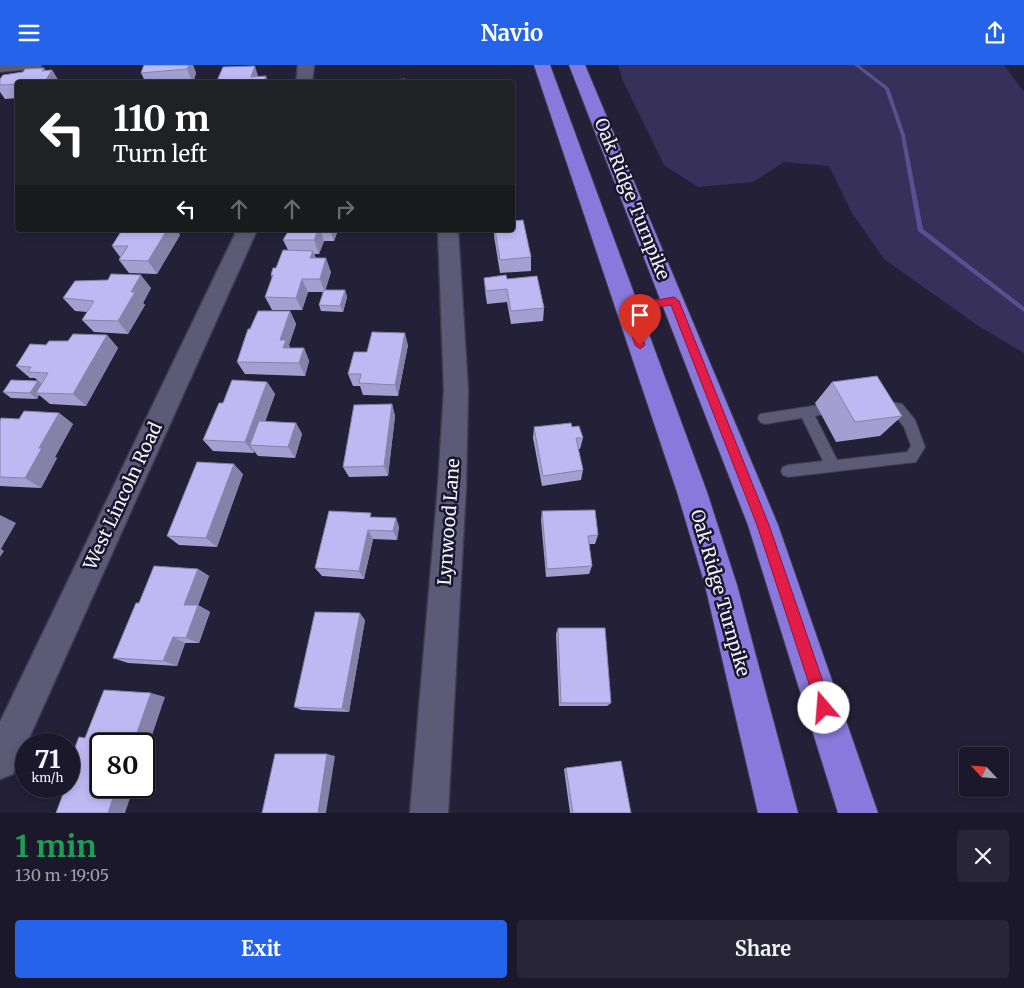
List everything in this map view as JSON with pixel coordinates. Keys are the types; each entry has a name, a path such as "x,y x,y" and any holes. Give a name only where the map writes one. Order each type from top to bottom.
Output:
{"highway":[{"name":"Oak Ridge Turnpike","path":"542,65 692,492 721,585 778,813"},
{"name":"Oak Ridge Turnpike","path":"577,65 763,525 858,813"}],"street":[{"path":"0,67 34,65"},
{"path":"304,80 306,65"},
{"name":"West Lincoln Road","path":"0,761 246,232"},
{"name":"Lynwood Lane","path":"429,813 456,390 448,232"}],"lane":[{"path":"628,308 674,301"},
{"path":"788,471 910,458 918,447 910,424 897,408 876,404 862,405"},
{"path":"765,417 812,411 833,466"}],"shaded area":[{"path":"618,65 1004,65 1024,92 1024,353 977,325 884,259 852,213 829,166 784,162 753,182 698,187 664,165 623,81"}],"building":[{"path":"144,65 189,65 187,69 141,73"},
{"path":"255,66 251,77 266,76 265,80 217,80 223,67"},
{"path":"44,68 42,71 52,70 46,80 15,80 15,84 0,85 0,79 3,75 23,72 25,69"},
{"path":"523,220 531,257 500,260 495,232 515,232 515,221"},
{"path":"121,232 166,232 148,261 119,260 128,246 112,246"},
{"path":"288,232 317,232 314,240 283,240"},
{"path":"283,250 313,251 310,258 326,258 320,279 302,279 296,298 265,297 273,275 271,275 273,268 276,268"},
{"path":"111,274 141,275 131,292 135,292 118,321 82,320 94,301 63,298 75,281 108,280"},
{"path":"506,275 507,279 537,276 544,308 511,311 507,289 486,291 484,278"},
{"path":"324,290 345,290 340,306 319,305"},
{"path":"258,311 290,311 280,340 286,340 283,348 304,348 299,363 237,362 248,329 250,329"},
{"path":"372,332 405,333 395,385 359,383 361,374 348,374 354,352 367,352"},
{"path":"73,334 107,335 73,394 36,393 48,373 28,372 31,367 16,366 30,344 46,345 49,341 68,341"},
{"path":"877,376 902,416 855,422 832,382"},
{"path":"11,380 38,381 30,393 3,392"},
{"path":"232,380 267,382 245,442 203,440 219,403 223,403"},
{"path":"392,404 384,466 343,467 354,405"},
{"path":"24,411 59,413 25,478 0,477 1,418 19,419"},
{"path":"259,421 296,423 288,447 250,445"},
{"path":"571,423 572,427 579,426 583,438 576,438 583,470 543,476 534,427"},
{"path":"197,462 234,464 206,538 167,536"},
{"path":"595,510 598,535 588,536 592,566 547,569 542,511"},
{"path":"329,511 371,513 370,517 396,518 393,531 368,530 359,571 315,568"},
{"path":"154,566 198,569 184,605 198,605 186,638 173,637 163,661 113,658 136,603 139,603"},
{"path":"315,612 360,613 342,709 294,707"},
{"path":"558,628 605,628 611,703 561,703"},
{"path":"104,690 151,693 137,733 90,733 90,798 113,798 108,813 56,813 62,798 80,798 80,737 85,738"},
{"path":"275,754 327,754 318,813 262,813"},
{"path":"621,761 631,813 573,813 566,768"}],"waterway":[{"path":"856,65 887,88 903,135 920,230 1024,310"}],"route":[{"path":"640,345 628,308 674,301 763,525 824,708"}]}
